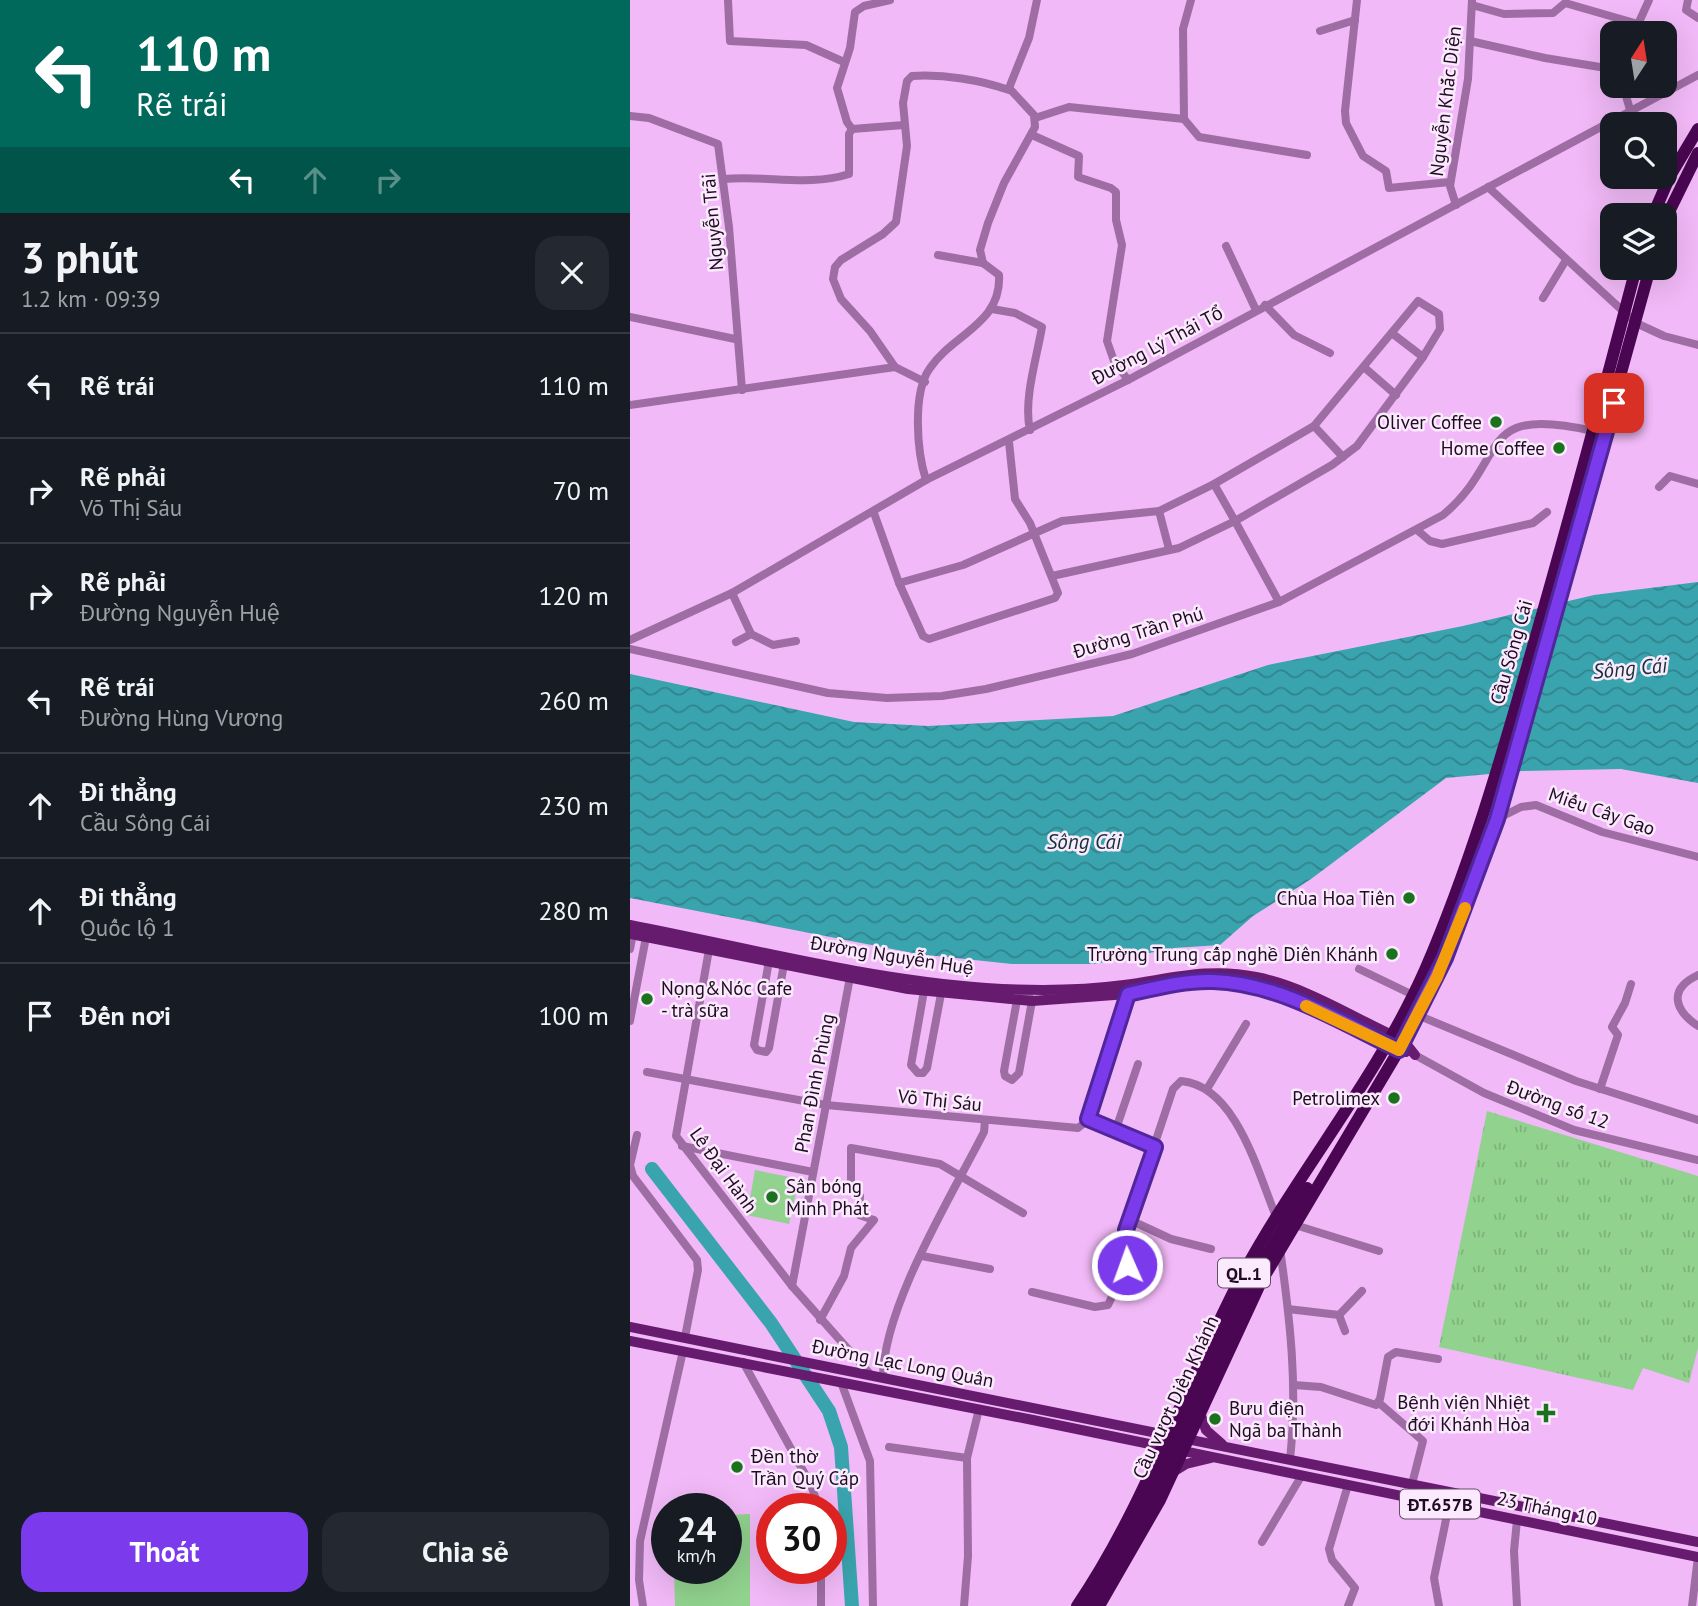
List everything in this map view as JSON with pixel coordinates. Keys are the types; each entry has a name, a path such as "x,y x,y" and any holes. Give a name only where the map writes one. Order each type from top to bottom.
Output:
{"highway":[{"path":"1658,203 1670,176 1698,129"},
{"path":"1673,203 1698,153"},
{"name":"QL.1","path":"1579,509 1593,431 1633,280"},
{"name":"QL.1","path":"1579,509 1647,280"},
{"name":"Cầu Sông Cái","path":"1495,811 1579,509"},
{"name":"QL.1","path":"1396,1043 1406,1009 1495,811"},
{"name":"QL.1","path":"1099,1606 1140,1539 1245,1313 1295,1225 1346,1126 1396,1043 1418,1016 1453,939 1495,811"},
{"name":"QL.1","path":"1077,1606 1127,1524 1239,1282 1277,1219 1346,1126"},
{"name":"Cầu vượt Diên Khánh","path":"1087,1606 1145,1508 1247,1287 1346,1126"}],"main road":[{"name":"Đường Nguyễn Huệ","path":"631,931 646,937 710,945 784,964 943,984 1026,991 1127,989"},
{"name":"Đường Nguyễn Huệ","path":"631,931 851,973 924,991 1017,1000 1032,1001 1127,989 1200,972 1255,977 1279,983 1415,1055"},
{"name":"Đường Lạc Long Quân","path":"630,1327 871,1375 1166,1440"},
{"name":"Đường Lạc Long Quân","path":"630,1341 979,1409 1166,1440"},
{"path":"1200,1413 1206,1430 1226,1446"},
{"path":"1166,1440 1186,1444"},
{"name":"23 Tháng 10","path":"1186,1444 1226,1446 1698,1542"},
{"name":"23 Tháng 10","path":"1186,1444 1216,1457 1698,1557"},
{"name":"ĐT.657B","path":"1173,1472 1195,1461 1216,1457"}],"street":[{"path":"728,0 730,41 806,45 844,62"},
{"path":"852,129 837,95 837,80 850,48 855,12 864,6 890,0"},
{"path":"1009,90 1029,38 1037,0"},
{"path":"1191,0 1183,29 1184,119 1199,137 1307,155"},
{"path":"1357,0 1345,120 1363,156 1386,172 1389,188 1450,182"},
{"path":"1639,21 1649,0"},
{"path":"1688,0 1686,10 1698,18"},
{"path":"1472,3 1504,14 1550,13 1565,3 1628,21"},
{"name":"Nguyễn Khắc Diện","path":"1456,205 1450,182 1464,106 1472,3"},
{"path":"1320,31 1355,20"},
{"path":"1470,41 1600,67"},
{"name":"Đường Lý Thái Tổ","path":"1633,112 1698,75"},
{"path":"925,382 895,367 870,331 841,299 833,279 835,267 841,260 883,234 896,222 907,146 904,125 905,89 912,76 988,83 1009,90 1035,118"},
{"path":"1035,118 1069,107 1184,119"},
{"name":"Nguyễn Trãi","path":"630,116 649,118 718,144 724,179 742,390"},
{"path":"983,263 980,250 988,223 1004,183 1032,135 1035,118"},
{"path":"852,129 904,125"},
{"path":"724,179 768,176 814,182 849,174 849,134 852,129"},
{"name":"Đường Lý Thái Tổ","path":"630,640 732,593 874,513 926,480 1009,442 1600,129"},
{"path":"1032,135 1079,156 1078,177 1111,188 1115,192 1116,220 1122,245 1107,341 1114,361 1128,380"},
{"path":"1488,187 1636,323 1664,336 1698,344"},
{"path":"1226,246 1256,310"},
{"path":"926,480 917,432 925,382 932,366 992,309 1000,277 983,263 939,255"},
{"path":"1543,298 1566,260"},
{"path":"899,583 963,565 1033,532 1072,519 1114,518 1159,511 1214,484 1314,426 1365,368 1418,301 1439,314 1442,321 1440,329 1423,357 1357,446 1343,457 1235,521 1186,545 1052,576"},
{"path":"1265,305 1294,335 1330,353"},
{"path":"992,309 1015,313 1042,327 1033,360 1028,417 1030,430"},
{"path":"630,317 736,339"},
{"path":"1393,334 1423,357"},
{"path":"630,405 895,367"},
{"path":"1365,368 1396,395"},
{"name":"Đường Trần Phú","path":"630,649 828,693 887,698 942,696 986,690 1132,654 1279,602 1417,530 1457,502 1489,451 1517,428 1546,422 1593,431"},
{"path":"1314,426 1343,457"},
{"path":"874,513 899,583 923,636 929,639 1055,598 1058,593 1052,576 1016,499 1009,442"},
{"path":"1659,488 1672,476 1698,485"},
{"path":"1214,484 1279,602"},
{"path":"1159,511 1169,549"},
{"path":"1417,530 1430,541 1442,544 1533,523 1547,512"},
{"path":"732,593 751,634 773,645 796,641"},
{"path":"736,642 751,634"},
{"name":"Miếu Cây Gạo","path":"1495,811 1536,805 1602,832 1698,857"},
{"path":"630,949 631,931"},
{"path":"630,1021 646,937"},
{"name":"Lê Đại Hành","path":"710,945 676,1136 792,1286 871,1375"},
{"path":"769,961 754,1045 757,1050 766,1052 769,1048 784,964"},
{"path":"1359,969 1413,995"},
{"name":"Phan Đình Phùng","path":"792,1286 851,973"},
{"path":"1698,975 1682,986 1677,1002 1681,1013 1698,1026"},
{"path":"1600,1089 1618,1037 1612,1027 1625,1003 1630,984"},
{"path":"1127,989 1088,1119 1155,1147"},
{"path":"924,991 911,1065 918,1073 926,1068 941,994"},
{"path":"1026,991 1032,1001 1020,1073 1012,1080 1005,1076 1004,1071 1017,1000 1026,991"},
{"path":"1406,1009 1600,1089 1698,1119"},
{"path":"1207,1089 1246,1024"},
{"name":"Đường số 12","path":"1415,1055 1484,1093 1574,1130 1698,1160"},
{"path":"1115,1132 1138,1065"},
{"name":"Võ Thị Sáu","path":"647,1072 826,1105 1078,1128 1088,1119"},
{"path":"1032,1292 1095,1307 1107,1307 1129,1260 1126,1232 1173,1089 1183,1081 1207,1089 1225,1106 1235,1122 1277,1219"},
{"path":"883,1378 883,1358 891,1328 922,1256 984,1132 985,1120"},
{"path":"637,1135 630,1165 633,1176 696,1261 698,1270 685,1337"},
{"path":"682,1146 813,1172"},
{"path":"820,1320 844,1276 851,1248 874,1220 859,1215 860,1196 851,1188 850,1148 940,1164 1023,1213"},
{"path":"1130,1220 1171,1239 1211,1249"},
{"path":"1295,1225 1379,1251"},
{"path":"1280,1249 1289,1309 1294,1385 1295,1419 1290,1459"},
{"path":"922,1256 990,1269"},
{"path":"1339,1315 1362,1291"},
{"path":"1289,1309 1339,1315"},
{"path":"1339,1315 1345,1331"},
{"path":"643,1606 639,1580 640,1541 683,1351"},
{"path":"1294,1385 1321,1387 1376,1405 1388,1357 1396,1352 1438,1359"},
{"path":"743,1362 814,1493"},
{"path":"841,1382 864,1440 871,1470 873,1606"},
{"path":"1378,1402 1423,1441 1412,1484"},
{"path":"964,1606 968,1556 967,1458 979,1409"},
{"path":"889,1447 967,1458"},
{"path":"1262,1542 1302,1475"},
{"path":"1348,1485 1329,1549 1332,1560 1355,1588 1348,1606"},
{"path":"1439,1606 1434,1578 1449,1506"},
{"path":"1517,1520 1514,1551 1517,1606"},
{"path":"630,1541 640,1541"},
{"path":"1692,1606 1698,1557"},
{"path":"821,1584 821,1606"}],"green space":[{"path":"1487,1111 1698,1176 1698,1348 1689,1383 1643,1368 1633,1390 1439,1347"},
{"name":"Sân bóng Minh Phát","path":"755,1170 799,1179 789,1224 747,1215"},
{"path":"742,1514 750,1514 750,1606 675,1606 674,1584 742,1584"}],"water":[{"name":"Sông Cái","path":"1698,582 1698,783 1621,769 1522,771 1446,778 1311,879 1253,916 1220,945 1174,948 1095,964 1012,964 918,954 630,898 630,674 854,722 928,726 1113,716 1268,665 1463,626 1594,595"}],"waterway":[{"path":"652,1169 771,1323 829,1411 841,1447 852,1606"}],"slow traffic":[{"path":"1306,1006 1399,1050 1437,977 1465,908"}],"place":[{"name":"Oliver Coffee","path":"1496,422"},
{"name":"Home Coffee","path":"1559,448"},
{"name":"Chùa Hoa Tiên","path":"1409,898"},
{"name":"Trường Trung cấp nghề Diên Khánh","path":"1392,954"},
{"name":"Nọng&Nóc Cafe - trà sữa","path":"647,999"},
{"name":"Petrolimex","path":"1394,1098"},
{"name":"Sân bóng Minh Phát","path":"772,1197"},
{"name":"Bệnh viện Nhiệt đới Khánh Hòa","path":"1546,1413"},
{"name":"Bưu điện Ngã ba Thành","path":"1215,1419"},
{"name":"Đền thờ Trần Quý Cáp","path":"737,1467"}],"route":[{"path":"1127,1265 1130,1252 1126,1230 1155,1147 1098,1126 1088,1119 1128,994 1192,982 1226,981 1253,986 1300,1003 1399,1050 1437,977 1485,856 1614,403"}]}
